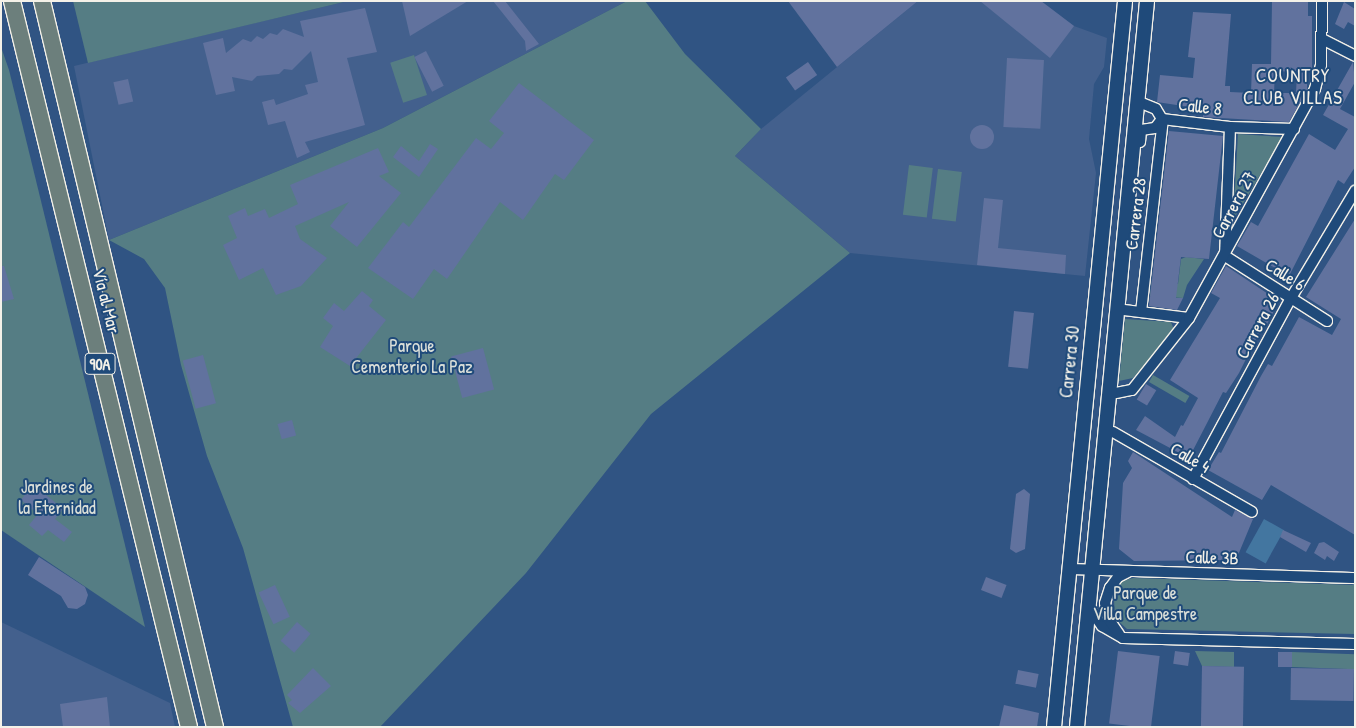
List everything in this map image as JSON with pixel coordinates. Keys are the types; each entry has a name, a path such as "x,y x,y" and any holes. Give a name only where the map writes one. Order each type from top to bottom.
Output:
{"highway":[{"name":"Vía al Mar","path":"12,1 188,727"},
{"name":"Vía al Mar","path":"42,1 215,727"}],"main road":[{"name":"Carrera 30","path":"1054,727 1125,1"},
{"path":"1077,727 1139,102 1147,1"},
{"path":"1066,606 1090,609"}],"street":[{"name":"Carrera 27","path":"1116,393 1132,390 1189,318 1294,129 1315,89 1322,39 1322,1"},
{"path":"1322,39 1355,56"},
{"name":"Calle 8","path":"1139,102 1156,108 1163,119 1230,127 1294,129"},
{"path":"1098,511 1141,130 1155,128 1163,119"},
{"name":"Carrera 28","path":"1140,312 1163,119"},
{"path":"1225,256 1230,127"},
{"name":"Carrera 26","path":"1193,479 1291,298 1355,191"},
{"name":"Calle 6","path":"1225,256 1327,321"},
{"path":"1124,310 1189,318"},
{"name":"Calle 4","path":"1113,432 1252,512"},
{"name":"Calle 3B","path":"1068,569 1355,578"},
{"path":"1122,638 1108,618 1105,603 1110,588 1118,577 1129,572"},
{"path":"1090,609 1102,626 1122,638 1355,644"}],"shaded area":[{"path":"348,1 627,1 383,128 109,240 74,66"},
{"path":"918,1 1041,1 1074,26 1107,38 1104,67 1094,84 1089,139 1096,173 1085,276 850,253 735,156 761,129"},
{"path":"1264,519 1284,530 1266,563 1246,552"},
{"path":"1,622 170,703 175,727 1,727"}],"green space":[{"path":"73,1 348,1 88,63"},
{"name":"Parque Cementerio La Paz","path":"627,1 645,1 685,54 761,129 735,156 850,253 651,414 526,573 380,727 293,727 243,548 207,456 181,365 165,288 144,259 109,240 383,128"},
{"name":"Jardines de la Eternidad","path":"1,47 9,70 145,627 1,530"},
{"path":"414,55 427,95 403,103 390,63"},
{"path":"1238,134 1283,137 1233,220"},
{"path":"909,165 933,168 927,218 903,215"},
{"path":"938,169 962,172 956,222 932,219"},
{"path":"1186,257 1204,259 1187,285 1183,298 1150,296 1152,281 1178,284 1181,259"},
{"path":"1125,319 1171,322 1174,330 1133,378 1119,381"},
{"path":"1153,375 1189,396 1185,403 1149,382"},
{"name":"Parque de Villa Campestre","path":"1133,578 1355,585 1355,634 1127,629 1115,618 1114,599 1122,581"},
{"path":"1195,651 1234,652 1234,667 1202,666"},
{"path":"1292,652 1355,654 1354,669 1291,667"}],"building":[{"path":"402,1 468,1 410,36"},
{"path":"493,1 505,1 539,44 526,51 525,41"},
{"path":"788,1 918,1 837,67"},
{"path":"980,1 1041,1 1074,26 1050,58"},
{"path":"1272,1 1308,1 1308,16 1312,16 1312,72 1307,72 1307,90 1289,122 1203,117 1203,112 1195,111 1196,108 1157,102 1160,75 1193,78 1195,58 1188,57 1193,12 1231,14 1225,86 1230,86 1230,92 1251,93 1252,64 1271,64","holes":["1275,71 1297,72 1296,93 1274,93"]},
{"path":"1344,2 1355,9 1355,26 1348,22 1344,29 1335,24"},
{"path":"365,8 377,52 347,58 365,125 305,142 310,152 297,158 285,121 268,125 262,102 274,99 276,105 308,94 305,85 318,82 311,51 292,70 284,69 279,74 257,76 252,81 232,77 235,91 216,95 203,43 223,38 226,53 243,39 251,42 257,36 263,39 270,33 277,35 283,29 304,37 300,21"},
{"path":"426,51 444,86 432,92 414,57"},
{"path":"1007,58 1044,60 1040,129 1003,127"},
{"path":"808,62 817,75 795,91 786,77"},
{"path":"1353,62 1355,82 1340,109 1355,117 1355,167 1344,184 1338,180 1289,276 1237,246 1251,222 1258,226 1309,134 1335,150 1348,129 1323,115"},
{"path":"128,79 133,101 119,105 113,82"},
{"path":"519,83 594,140 564,180 555,174 523,220 500,202 447,279 434,269 413,299 368,268 403,222 409,227 476,138 491,149 504,133 489,121"},
{"path":"982,125 987,126 993,132 993,142 987,148 982,149 977,148 971,142 970,137 971,132 977,126"},
{"path":"1169,131 1223,136 1209,259 1181,257 1176,298 1183,298 1177,310 1149,306"},
{"path":"430,144 438,149 419,177 393,157 401,146 419,161"},
{"path":"378,148 389,172 379,176 401,193 357,247 330,226 349,202 295,226 300,239 327,258 301,286 276,295 263,268 239,280 223,245 237,238 228,216 245,208 248,216 265,209 269,218 298,204 290,185"},
{"path":"984,198 1003,200 998,248 1066,255 1065,274 977,265"},
{"path":"1355,219 1355,535 1271,485 1262,500 1208,470 1219,452 1221,453 1268,364 1272,366 1299,317 1332,335 1341,319 1306,297"},
{"path":"1,266 4,266 14,299 1,302"},
{"path":"1226,266 1279,301 1267,324 1264,323 1239,373 1226,393 1223,392 1189,458 1136,430 1145,416 1175,437 1181,425 1183,426 1198,398 1170,380 1220,298 1211,293"},
{"path":"362,291 373,300 369,306 386,320 350,366 320,347 333,326 323,318 334,303 344,311"},
{"path":"1014,311 1034,313 1028,369 1008,367"},
{"path":"483,348 494,390 462,398 451,357"},
{"path":"203,355 216,403 196,409 183,360"},
{"path":"1146,384 1156,390 1147,406 1137,399"},
{"path":"292,420 296,435 282,439 278,424"},
{"path":"1133,452 1232,517 1235,510 1253,519 1236,560 1134,561 1119,549 1123,483 1132,468 1128,461"},
{"path":"33,484 63,509 55,519 72,532 64,542 48,530 42,536 29,525 38,514 21,500"},
{"path":"1024,489 1030,494 1025,549 1016,553 1010,549 1016,494"},
{"path":"1283,530 1311,543 1306,552 1280,537"},
{"path":"1324,542 1339,552 1334,561 1327,556 1325,560 1314,553 1319,543"},
{"path":"39,557 85,587 88,595 85,604 77,609 68,608 61,596 28,575"},
{"path":"986,577 1007,585 1002,598 981,590"},
{"path":"275,585 290,617 273,624 259,593"},
{"path":"297,622 311,634 294,653 281,641"},
{"path":"1118,651 1160,656 1151,727 1109,723"},
{"path":"1175,651 1190,653 1188,666 1173,664"},
{"path":"1278,652 1292,652 1292,667 1278,667"},
{"path":"1202,666 1244,667 1243,727 1201,727"},
{"path":"313,668 331,686 300,713 288,703 292,700 287,695"},
{"path":"1291,668 1354,669 1353,701 1290,700"},
{"path":"1018,670 1039,674 1036,688 1015,684"},
{"path":"107,697 110,727 63,727 60,704"},
{"path":"1004,705 1039,713 1037,727 999,727"}],"district":[{"name":"COUNTRY CLUB VILLAS","path":"1293,87"}]}
